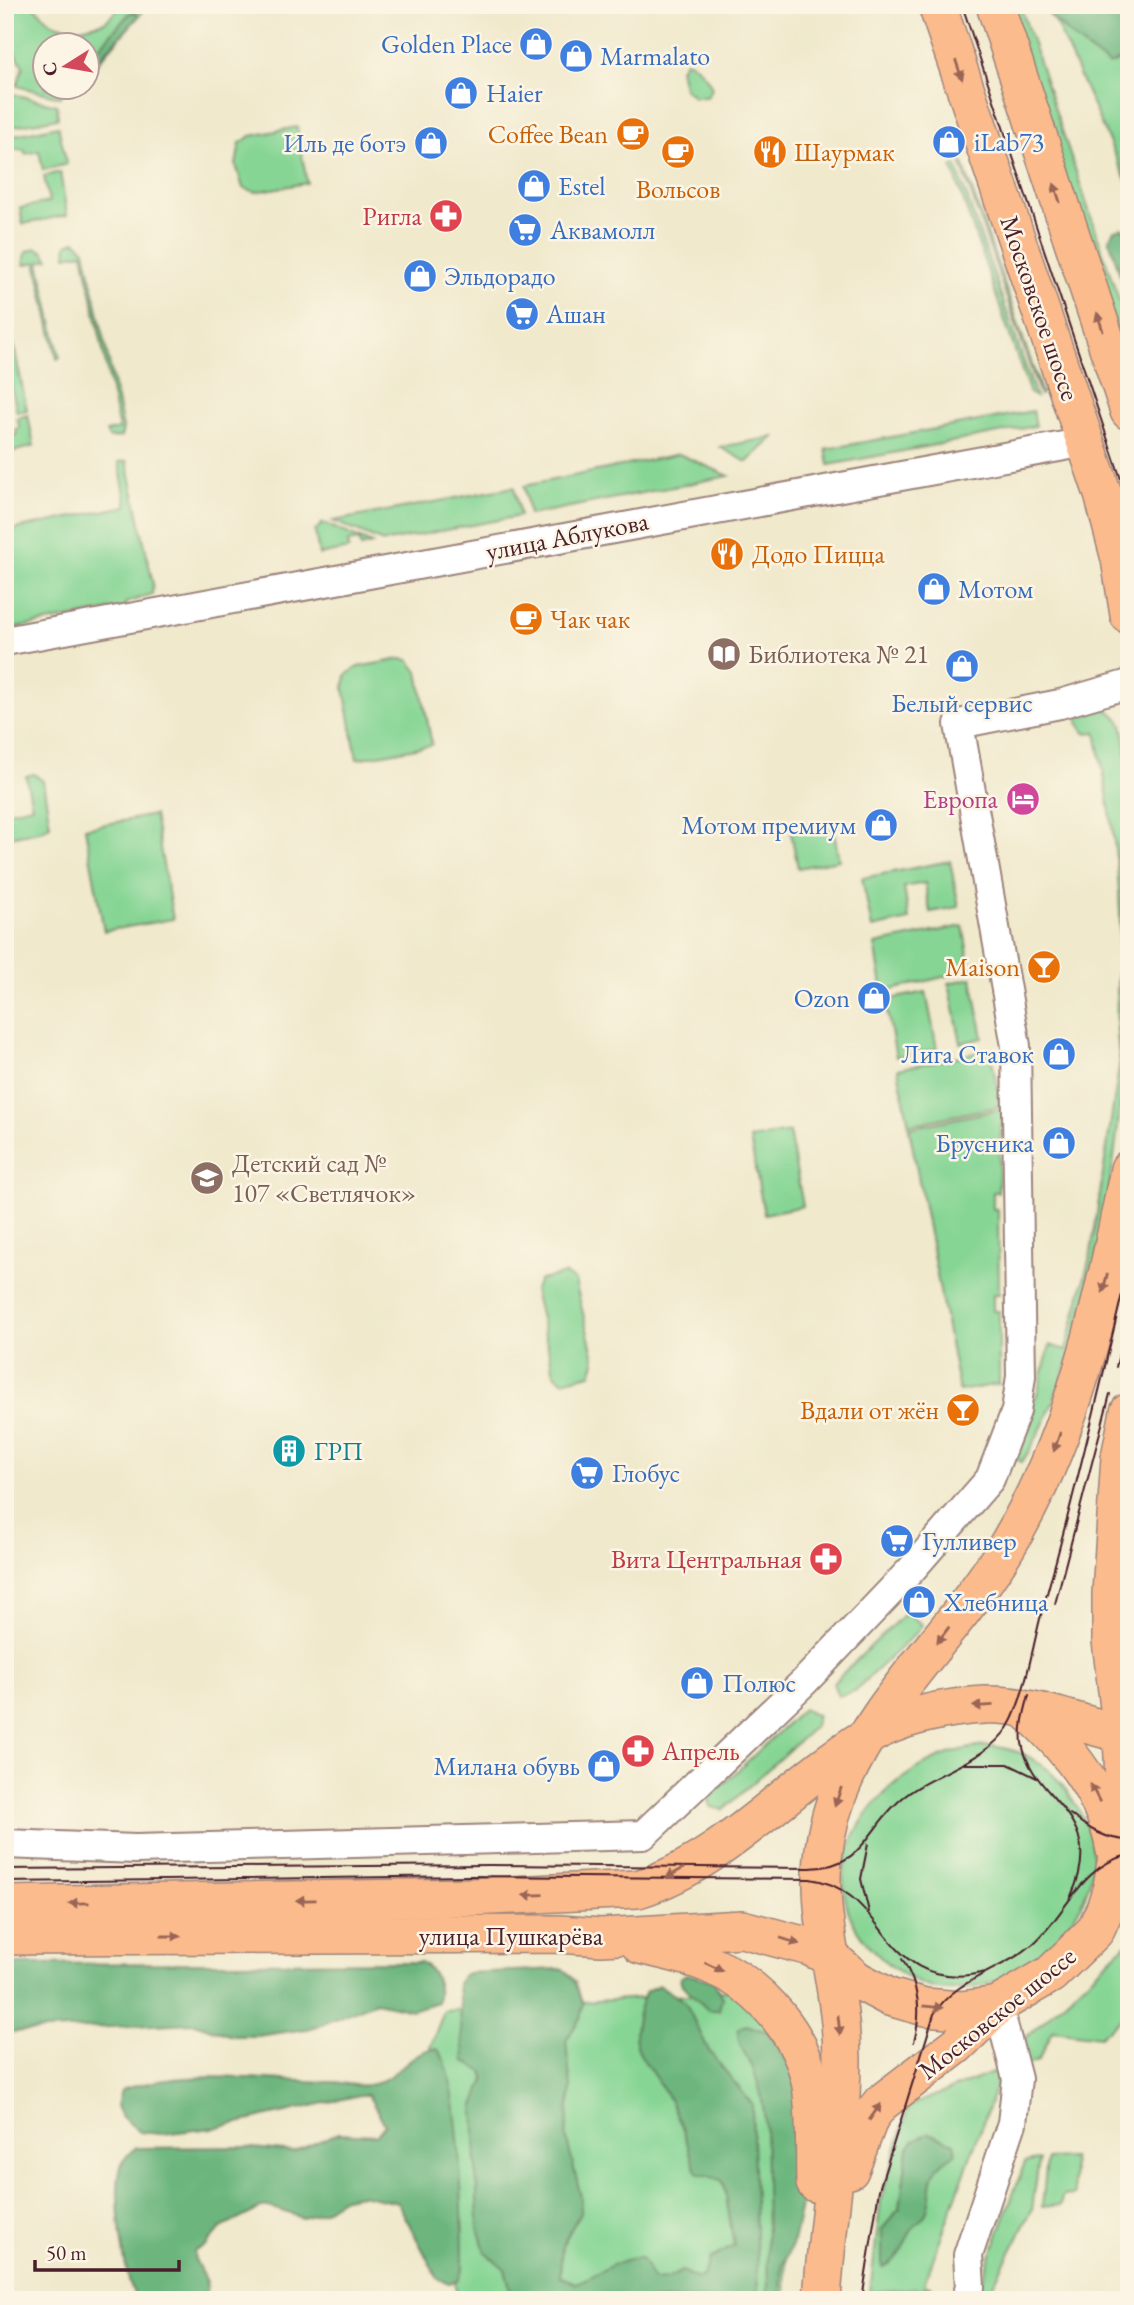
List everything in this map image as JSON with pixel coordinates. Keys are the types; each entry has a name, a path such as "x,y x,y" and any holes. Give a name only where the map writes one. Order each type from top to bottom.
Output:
{"main road":[{"name":"Московское шоссе","path":"937,5 1086,442 1120,559 1129,615"},
{"name":"Московское шоссе","path":"995,5 1129,411"},
{"name":"улица Аблукова","path":"1086,442 1129,434"},
{"path":"868,1736 998,1560 1053,1452 1098,1312 1129,1169"},
{"name":"Московское шоссе","path":"831,2220 870,2117 881,2103 957,2045 998,2006 1051,1974 1095,1931 1112,1887 1125,1808 1125,1734 1111,1641 1120,1457 1129,1412"},
{"path":"1111,1641 1129,1674"},
{"path":"868,1736 943,1711 984,1705 1026,1709 1125,1734"},
{"path":"1026,1709 1064,1746 1086,1778 1106,1816 1117,1858"},
{"name":"Московское шоссе","path":"823,2291 842,2120 842,2053 820,1903 825,1845 837,1795 868,1736"},
{"name":"улица Пушкарёва","path":"5,1905 471,1897 638,1889 656,1884 700,1858 868,1736"},
{"path":"1095,1931 1129,1909"},
{"name":"улица Пушкарёва","path":"5,1936 559,1934 601,1937 742,1929 785,1939 830,1957 857,1980 889,1997 925,2007 961,2010 998,2006"},
{"path":"601,1937 687,1956 719,1969 748,1987 788,2031 800,2052 811,2084 814,2181 823,2291"}],"street":[{"name":"улица Аблукова","path":"5,640 1086,442"},
{"path":"5,1844 136,1849 643,1835 813,1673 911,1570 990,1479 1016,1411 1021,1376 1016,1046 959,724 1060,704 1129,684"},
{"path":"966,2300 970,2287 968,2255 1012,2123 1017,2079 998,2006"}],"green space":[{"path":"5,5 32,5 52,23 69,28 70,32 32,32 32,90 17,86 23,66 5,38"},
{"path":"123,5 146,8 102,58 102,32 77,32 76,29 105,22"},
{"path":"1007,5 1020,5 1129,330 1129,367"},
{"path":"1039,5 1129,5 1129,56 1109,65 1075,40"},
{"path":"1129,5 1129,186 1054,19"},
{"path":"136,12 138,17 102,56 102,44 130,13"},
{"path":"685,61 698,68 708,80 712,89 707,97 694,97 684,88 680,69"},
{"path":"13,94 32,99 32,102 57,105 58,118 5,128 5,95 12,97"},
{"path":"58,126 67,164 43,170 39,151 25,154 24,149 14,150 11,136"},
{"path":"297,127 307,183 255,192 243,188 236,165 240,143 251,136"},
{"path":"963,163 1042,394 1040,395 961,164"},
{"path":"956,165 1036,397 1030,394 952,167"},
{"path":"60,172 67,215 23,224 20,208 49,202 44,176"},
{"path":"1122,228 1129,234 1129,303 1109,239 1114,230"},
{"path":"76,241 85,250 123,428 121,437 109,438 106,432 119,429 83,253 66,256 67,244"},
{"path":"36,248 44,252 49,259 39,262 60,358 57,359 36,262 24,265 26,252"},
{"path":"10,326 27,410 17,412 5,359 5,327"},
{"path":"1033,411 1036,426 829,465 826,449"},
{"path":"28,415 34,446 5,454 5,437 17,435 16,429 20,428 17,418"},
{"path":"774,437 747,462 720,447"},
{"path":"679,454 729,476 529,515 524,486"},
{"path":"127,461 153,584 152,594 126,603 127,607 5,630 5,531 127,506 119,462"},
{"path":"514,487 520,516 383,542 333,521"},
{"path":"323,523 372,544 361,547 359,540 348,542 349,549 319,555 315,531"},
{"path":"409,660 418,672 432,745 357,759 344,688 346,675 358,667"},
{"path":"1098,707 1110,712 1120,721 1126,743 1128,777 1127,1000 1120,1108 1105,1216 1080,1319 1057,1393 1022,1462 1008,1455 1027,1409 1037,1394 1050,1345 1066,1350 1091,1253 1120,1061 1117,1005 1120,911 1114,844 1096,732 1085,733 1078,722 1081,709"},
{"path":"34,774 43,781 50,825 43,830 5,838 5,812 32,806 26,776"},
{"path":"154,815 173,919 104,931 85,828"},
{"path":"832,821 839,860 798,868 791,833 799,827"},
{"path":"950,861 959,907 930,912 925,883 904,887 909,920 872,928 862,878"},
{"path":"963,926 971,970 883,992 875,944"},
{"path":"972,978 983,1038 961,1043 949,983"},
{"path":"926,992 937,1049 896,1057 885,1000"},
{"path":"990,1050 1001,1106 909,1125 898,1069"},
{"path":"1002,1109 998,1192 993,1192 993,1209 998,1209 999,1294 993,1294 993,1311 999,1311 999,1384 959,1391 909,1128"},
{"path":"789,1132 803,1206 764,1214 750,1139"},
{"path":"565,1274 575,1281 595,1362 591,1374 562,1381 554,1373 534,1290 540,1280"},
{"path":"906,1612 922,1625 916,1633 854,1691 838,1696 833,1683"},
{"path":"803,1709 817,1716 813,1728 723,1810 711,1807 709,1800 713,1794"},
{"path":"991,1746 1033,1759 1050,1772 1066,1790 1088,1831 1093,1858 1089,1884 1078,1909 1062,1933 1041,1954 991,1983 964,1989 938,1989 898,1971 886,1962 857,1929 844,1894 846,1859 860,1825 884,1794 915,1770 952,1753"},
{"path":"1129,1941 1129,2011 1100,2037 1053,2031 1038,2061 1026,2065 1018,2045"},
{"path":"421,1962 436,1979 437,2002 412,2010 376,2002 313,2028 257,2036 233,2036 194,2023 5,2032 5,1964"},
{"path":"560,1969 567,1972 575,1982 583,2004 580,2018 566,2041 571,2088 566,2137 581,2197 580,2213 562,2246 560,2276 575,2283 623,2260 641,2258 654,2280 667,2279 682,2271 697,2279 703,2277 710,2259 734,2246 724,2184 721,2180 699,2173 695,2168 675,2111 639,2052 635,2027 639,2011 646,1991 659,1985 685,2002 709,2051 752,2104 758,2300 513,2300 505,2269 485,2252 478,2227 474,2105 485,2080 483,2072 464,2061 458,1984 462,1976 468,1973"},
{"path":"686,1974 714,1981 722,1998 719,2010 708,2010 682,1985 680,1978"},
{"path":"734,1989 774,2026 786,2249 785,2300 457,2300 443,2176 422,2069 444,2011 705,1994"},
{"path":"746,2025 768,2032 795,2072 801,2205 793,2243 782,2266 781,2300 768,2300 764,2116 756,2077 738,2035 738,2029"},
{"path":"437,2049 445,2062 456,2117 463,2268 458,2281 449,2283 438,2279 398,2203 361,2195 343,2198 324,2211 303,2218 269,2207 261,2208 221,2228 206,2246 194,2251 207,2287 207,2293 203,2297 136,2298 127,2272 118,2198 121,2166 135,2148 242,2147 294,2152 338,2133 376,2135 385,2124 368,2095 360,2095 220,2127 162,2134 140,2132 122,2117 117,2106 121,2090 172,2079 225,2077 368,2085 387,2078 419,2054"},
{"path":"995,2072 1003,2080 997,2084 924,2284 933,2287 870,2292 881,2199 909,2106"},
{"path":"929,2133 954,2143 956,2153 945,2160 934,2173 925,2215 912,2230 897,2257 882,2267 882,2229 900,2208 908,2148 913,2141"},
{"path":"1072,2158 1074,2195 1062,2196 1061,2205 1042,2207 1047,2159"},
{"path":"1039,2160 1032,2210 985,2300 974,2300 1025,2162"}],"tram line":[{"path":"962,5 1129,503"},
{"path":"5,1869 490,1865 810,1868 842,1861 862,1845 899,1801 986,1750 1008,1727 1014,1716 1076,1483 1129,1264"},
{"path":"1116,1367 1129,1311"},
{"path":"1055,1604 1110,1394"},
{"path":"1029,1695 1023,1719 1022,1743 1029,1763 1075,1827 1081,1845 1080,1868 1071,1896"},
{"path":"964,1764 1008,1764 1037,1778"},
{"path":"1070,1814 1097,1832 1112,1838 1129,1840"},
{"path":"868,1844 861,1879 869,1912"},
{"path":"862,2300 879,2190 934,2014 955,1991 1021,1954 1033,1944 1086,1879 1098,1869 1112,1860 1129,1855"},
{"path":"5,1882 470,1876 810,1879 836,1887 856,1901 905,1956 925,1969 951,1976 986,1972"},
{"path":"902,1959 912,1979 917,1999 918,2020 914,2042"}],"place":[{"name":"Golden Place","path":"536,44"},
{"name":"Marmalato","path":"576,56"},
{"name":"Haier","path":"461,93"},
{"name":"Coffee Bean","path":"633,134"},
{"name":"iLab73","path":"949,142"},
{"name":"Иль де ботэ","path":"431,143"},
{"name":"Вольсов","path":"678,152"},
{"name":"Шаурмак","path":"770,152"},
{"name":"Estel","path":"534,186"},
{"name":"Ригла","path":"446,216"},
{"name":"Аквамолл","path":"525,230"},
{"name":"Эльдорадо","path":"420,276"},
{"name":"Ашан","path":"522,314"},
{"name":"Додо Пицца","path":"727,554"},
{"name":"Мотом","path":"934,589"},
{"name":"Чак чак","path":"526,619"},
{"name":"Библиотека № 21","path":"724,654"},
{"name":"Белый сервис","path":"962,666"},
{"name":"Европа","path":"1023,799"},
{"name":"Мотом премиум","path":"881,825"},
{"name":"Maison","path":"1044,967"},
{"name":"Ozon","path":"874,998"},
{"name":"Лига Ставок","path":"1059,1054"},
{"name":"Брусника","path":"1059,1143"},
{"name":"Детский сад № 107 «Светлячок»","path":"207,1178"},
{"name":"Вдали от жён","path":"963,1410"},
{"name":"ГРП","path":"289,1451"},
{"name":"Глобус","path":"587,1473"},
{"name":"Гулливер","path":"897,1541"},
{"name":"Вита Центральная","path":"826,1559"},
{"name":"Хлебница","path":"919,1602"},
{"name":"Полюс","path":"697,1683"},
{"name":"Апрель","path":"638,1751"},
{"name":"Милана обувь","path":"604,1766"}]}
